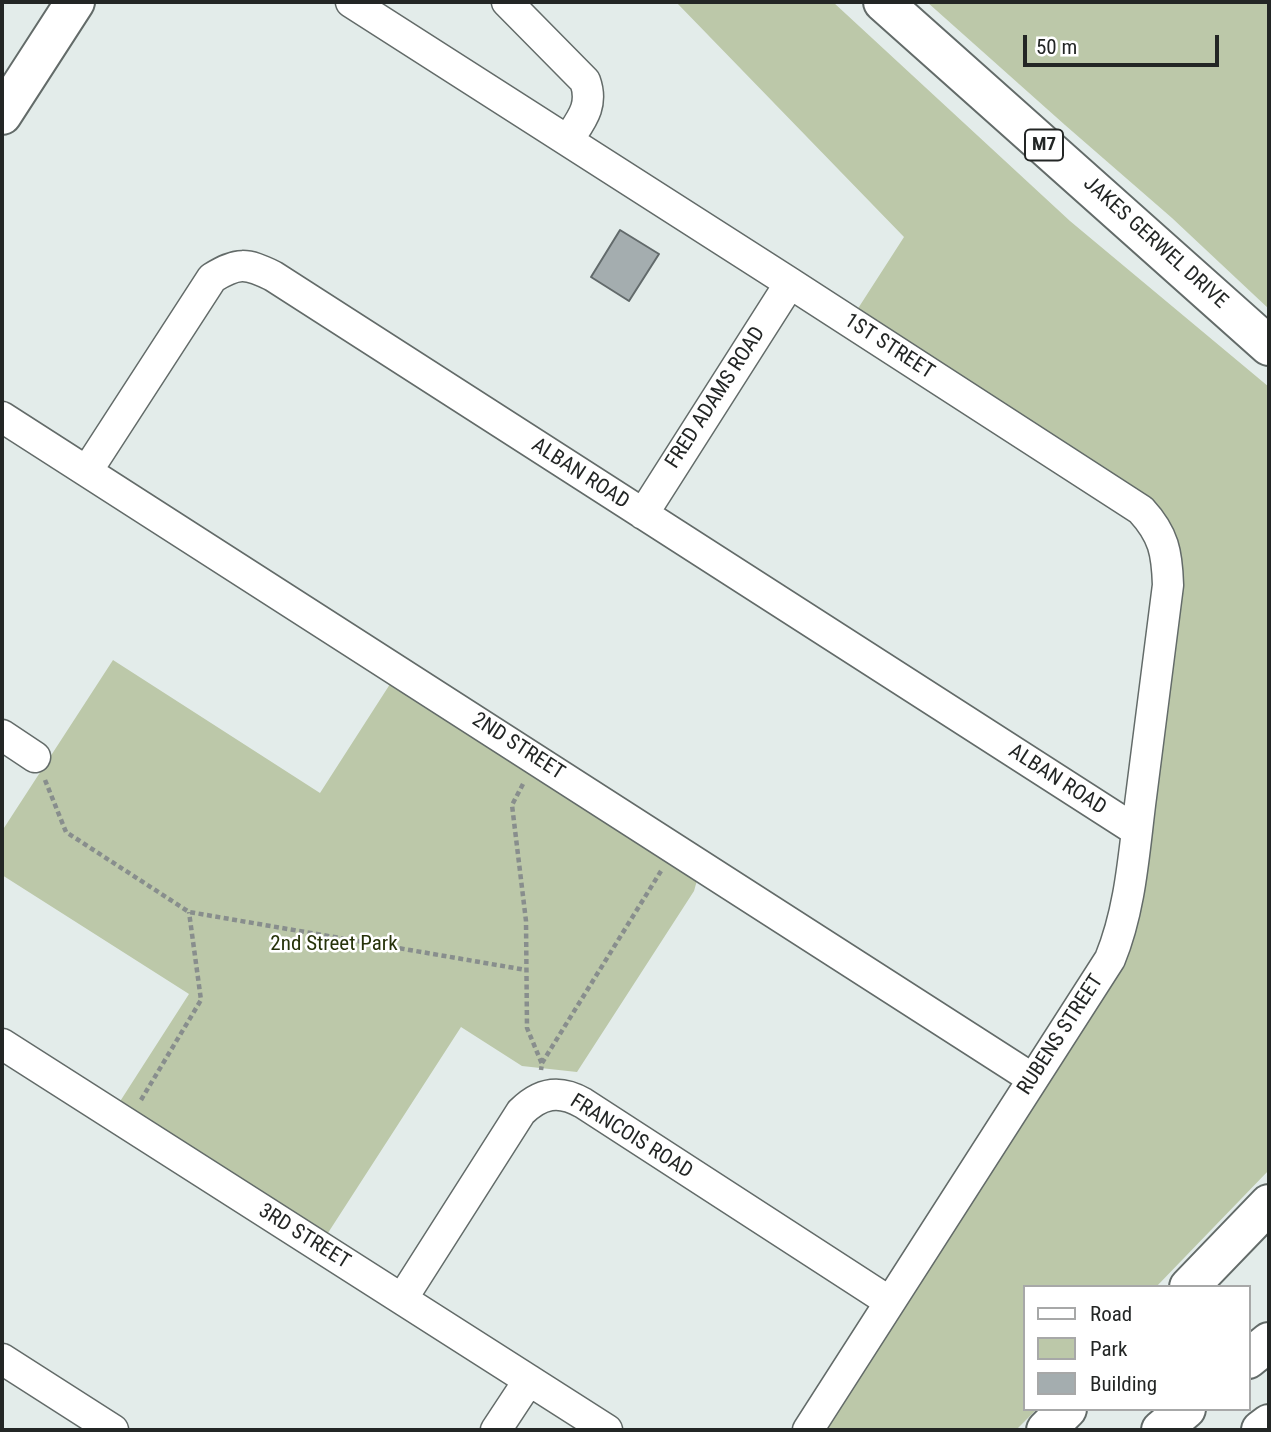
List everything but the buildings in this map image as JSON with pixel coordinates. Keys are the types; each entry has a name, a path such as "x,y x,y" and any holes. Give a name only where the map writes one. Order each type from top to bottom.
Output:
{"main road":[{"path":"2,115 75,2"},
{"name":"JAKES GERWEL DRIVE","path":"883,2 1269,346"},
{"path":"1191,1285 1269,1204"},
{"path":"1250,1357 1269,1342"},
{"path":"1046,1430 1065,1411"},
{"path":"1161,1430 1184,1411"},
{"path":"1261,1430 1269,1424"}],"street":[{"name":"1ST STREET","path":"353,2 1141,510 1154,525 1163,543 1168,586"},
{"path":"507,2 585,81 589,99 586,110 568,140"},
{"name":"ALBAN ROAD","path":"87,471 212,278 235,265 257,268 1137,831"},
{"name":"FRED ADAMS ROAD","path":"643,514 790,283"},
{"name":"2ND STREET","path":"2,417 1033,1079"},
{"name":"RUBENS STREET","path":"808,1430 1110,959 1124,919 1168,586"},
{"path":"2,735 35,757"},
{"name":"3RD STREET","path":"2,1044 607,1430"},
{"name":"FRANCOIS ROAD","path":"402,1299 521,1112 538,1098 555,1094 575,1098 890,1302"},
{"path":"2,1359 113,1430"},
{"path":"496,1430 529,1380"}],"path":[{"path":"35,757 66,832 189,912 526,970"},
{"path":"536,759 512,805 526,921 527,1028 542,1064"},
{"path":"538,1098 542,1064 675,848"},
{"path":"127,1124 201,1000 189,912"}],"green space":[{"path":"676,2 833,2 1070,221 1269,387 1269,1170 1158,1285 1023,1285 1023,1411 1035,1411 1016,1430 821,1430 1118,970 1173,538 857,310 904,237"},
{"path":"927,2 1269,2 1269,309 1172,218"},
{"name":"2nd Street Park","path":"113,660 320,793 392,681 698,877 694,891 577,1072 522,1066 461,1027 326,1236 119,1103 189,994 2,875 2,831"}]}
